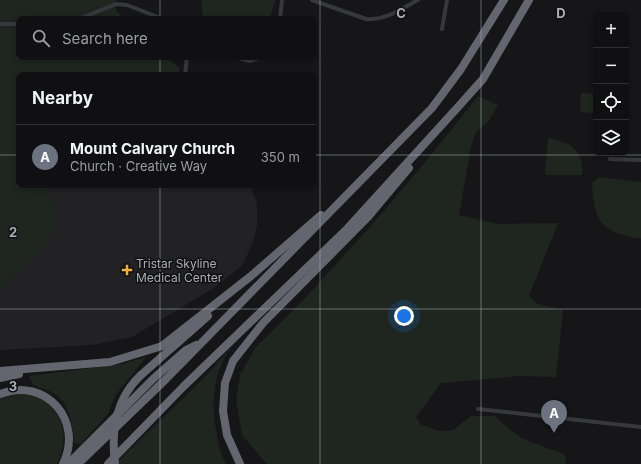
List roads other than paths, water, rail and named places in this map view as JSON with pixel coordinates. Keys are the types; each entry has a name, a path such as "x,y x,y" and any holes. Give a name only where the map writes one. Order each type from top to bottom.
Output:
{"highway":[{"path":"78,464 202,342 366,177 432,108 461,69 504,0"},
{"path":"240,464 228,440 223,411 225,383 228,372 238,353 263,323 368,217 483,78 529,0"},
{"path":"108,464 184,386 346,230 458,107"},
{"path":"115,464 113,435 117,410 130,385 186,337 251,276 366,177"},
{"path":"0,371 110,362 162,346 251,276"},
{"path":"68,464 153,379 186,350 202,342"},
{"path":"0,378 49,368"},
{"path":"0,394 14,390 32,390 53,401 63,415 70,433 68,451 63,464"}],"street":[{"path":"280,16 282,0"},
{"path":"312,0 366,19 373,20 386,16 418,0"},
{"path":"442,29 447,0"},
{"path":"86,16 116,4 127,5 155,16"},
{"path":"0,24 16,24"},
{"path":"185,72 187,60"},
{"path":"610,159 641,160"},
{"path":"478,408 641,427"}],"place":[{"name":"Tristar Skyline Medical Center","path":"127,270"},
{"name":"Mount Calvary Church","path":"554,433"}]}
